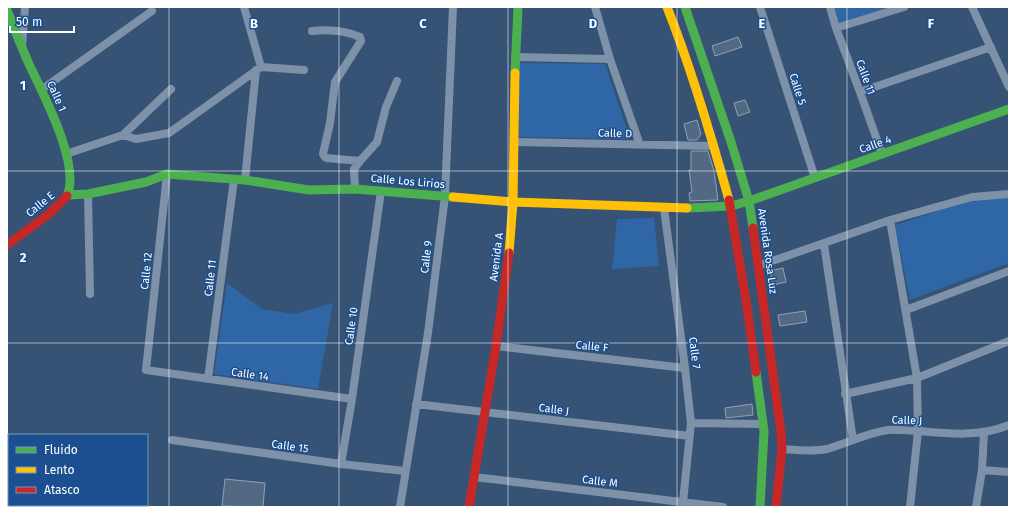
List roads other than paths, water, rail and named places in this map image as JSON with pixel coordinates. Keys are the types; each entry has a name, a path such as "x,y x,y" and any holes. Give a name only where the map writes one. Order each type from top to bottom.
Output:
{"street":[{"path":"22,49 25,7"},
{"path":"244,7 258,69 245,180"},
{"name":"Calle 9","path":"400,507 428,333 445,196 453,7"},
{"name":"Avenida A","path":"469,507 496,346 510,246 514,202 515,57 518,7"},
{"path":"595,7 610,59 640,145"},
{"path":"667,7 680,40 714,146 731,206 763,424 764,437 760,507"},
{"name":"Avenida Rosa Luz","path":"686,7 749,201 780,413 782,448 776,507"},
{"name":"Calle 5","path":"760,7 815,178"},
{"name":"Calle 11","path":"830,7 836,28 882,154"},
{"path":"836,28 904,7"},
{"path":"972,7 1009,87"},
{"name":"Calle 1","path":"7,10 22,49 57,127 66,154 70,168 71,180 68,195"},
{"path":"41,90 152,11"},
{"path":"312,31 347,31 360,37 361,39 335,82 330,123 323,154 326,158 360,161"},
{"path":"860,92 991,47"},
{"path":"515,57 610,59"},
{"path":"123,135 136,139 168,133 258,69 304,70"},
{"path":"355,189 354,169 377,142 386,107 397,81"},
{"path":"66,154 123,135 171,89"},
{"name":"Calle 4","path":"749,201 1009,109"},
{"name":"Calle D","path":"515,142 714,146"},
{"name":"Calle Los Lirios","path":"68,195 88,194 146,182 168,174 245,180 309,190 355,189 514,202 664,208 706,208 731,206 749,201"},
{"name":"Calle 12","path":"146,370 168,174"},
{"name":"Calle 11","path":"208,379 234,179"},
{"name":"Calle 10","path":"341,464 352,399 381,191"},
{"path":"88,194 90,294"},
{"path":"758,266 890,220 972,197 1009,194"},
{"name":"Calle E","path":"7,245 56,208 68,195"},
{"name":"Calle 7","path":"664,208 691,423 683,502"},
{"path":"890,220 917,378 918,431 910,507"},
{"path":"824,244 852,440"},
{"path":"906,310 1009,271"},
{"path":"845,394 917,378 1009,341"},
{"name":"Calle F","path":"496,346 685,368"},
{"name":"Calle 14","path":"146,370 352,399"},
{"name":"Calle J","path":"416,404 690,436"},
{"path":"691,423 763,424"},
{"name":"Calle J","path":"782,448 817,450 888,430 900,429 958,434 984,433 1009,425"},
{"path":"976,507 982,470 984,433"},
{"name":"Calle 15","path":"172,440 341,464 405,471"},
{"path":"982,470 1009,472"},
{"name":"Calle M","path":"474,477 722,507"}]}
